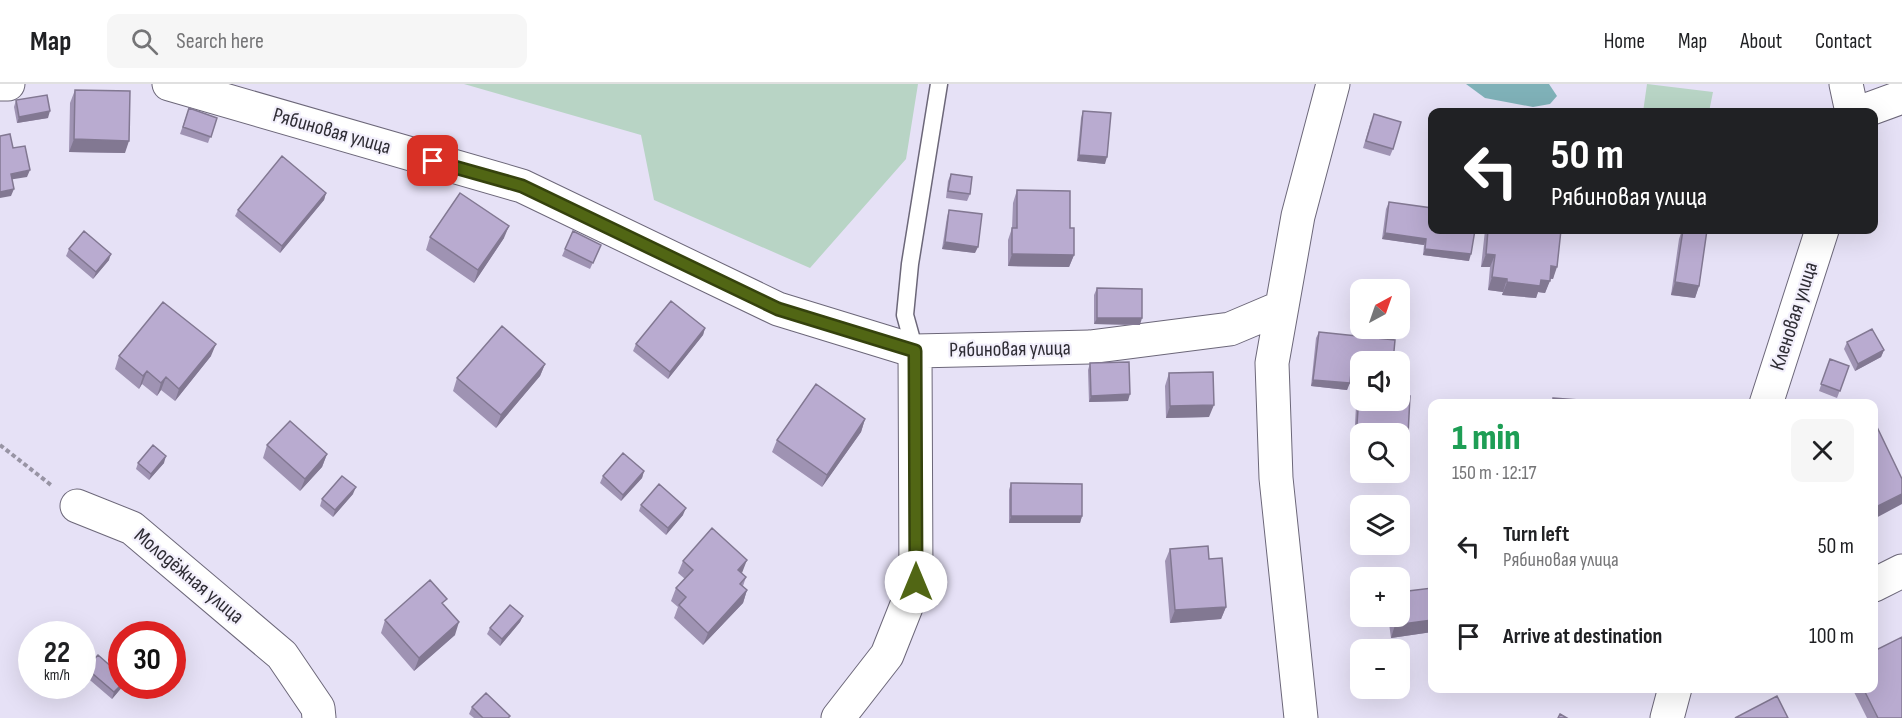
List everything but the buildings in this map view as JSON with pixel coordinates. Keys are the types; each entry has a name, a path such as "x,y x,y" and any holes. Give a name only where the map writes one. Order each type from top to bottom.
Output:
{"street":[{"path":"0,84 8,84"},
{"name":"Рябиновая улица","path":"169,84 522,186 778,309 915,351 1090,347 1230,329 1282,307"},
{"path":"1301,718 1276,478 1272,363 1298,216 1333,84"},
{"path":"1846,84 1851,108"},
{"path":"1871,108 1902,96"},
{"name":"Кленовая улица","path":"1768,399 1821,234"},
{"path":"838,718 887,655 916,582 915,351"},
{"name":"Молодёжная улица","path":"76,506 132,528 282,655 318,708 319,718"},
{"path":"1878,583 1902,571"},
{"path":"1666,718 1674,693"}],"lane":[{"path":"915,351 905,315 910,264 939,84"}],"path":[{"path":"0,445 76,506"}],"shaded area":[{"path":"464,84 918,84 906,159 810,268 654,200 641,135"},
{"path":"1466,84 1549,84 1557,96 1550,104 1533,107 1485,98"},
{"path":"1647,84 1713,92 1710,108 1644,108"}],"route":[{"path":"433,161 522,186 778,309 915,351 916,582"}]}
